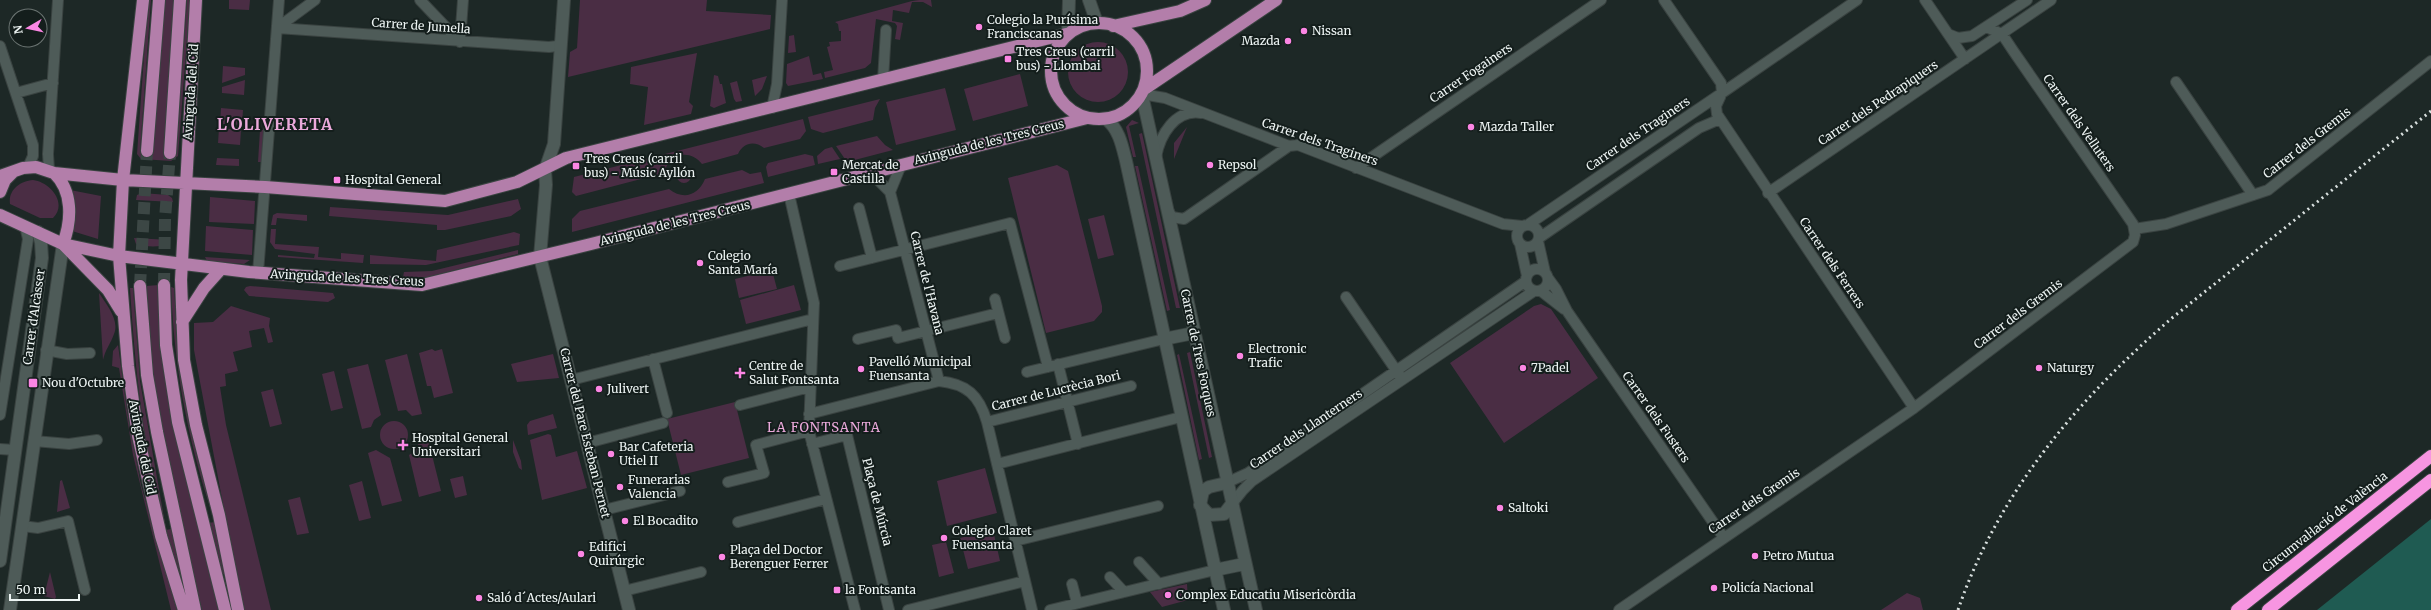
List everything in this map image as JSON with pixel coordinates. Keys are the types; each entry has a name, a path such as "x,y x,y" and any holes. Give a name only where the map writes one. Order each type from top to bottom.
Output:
{"highway":[{"name":"Circumval·lació de València","path":"2237,610 2431,456"},
{"path":"2268,610 2431,480"}],"main road":[{"name":"Avinguda del Cid","path":"144,0 123,180 119,256 123,315 132,400 144,468 161,536 184,610"},
{"path":"147,151 159,0"},
{"name":"Avinguda del Cid","path":"170,153 180,0"},
{"name":"Avinguda del Cid","path":"196,0 185,183 182,263 182,322 184,360 196,425 220,514 238,610"},
{"path":"1113,26 1180,11 1205,0"},
{"path":"1067,34 1055,50 1052,61 1051,74 1054,88 1070,109 1087,118 1106,119 1128,110 1142,93 1276,0"},
{"path":"0,176 28,167 123,180 264,187 445,201 517,182 545,170 566,158 1067,34 1083,26 1097,23 1113,26 1126,32 1141,51 1147,70 1142,93"},
{"name":"Avinguda de les Tres Creus","path":"182,263 258,273 422,285 1087,118"},
{"path":"52,171 65,187 69,205 68,225 63,244"},
{"path":"0,192 5,180 13,172"},
{"path":"1,213 63,244 119,256 182,263"},
{"path":"63,244 108,290 123,315"},
{"path":"182,322 204,288 221,269"},
{"path":"164,284 166,345 178,422 225,610"},
{"name":"Avinguda del Cid","path":"140,286 147,375 157,432 195,610"}],"street":[{"path":"52,171 48,154 58,0"},
{"name":"Avinguda de les Tres Creus","path":"258,273 279,0"},
{"path":"277,28 316,0"},
{"path":"420,0 460,42"},
{"path":"460,42 463,0"},
{"path":"545,170 554,144 564,0"},
{"path":"772,108 777,84 782,0"},
{"path":"1067,34 1069,0"},
{"path":"1089,0 1097,23"},
{"path":"1180,11 1191,0"},
{"name":"Carrer Fogainers","path":"1356,168 1601,0"},
{"path":"1519,241 1530,247 1699,128 1720,119 1716,106 1722,93 1721,83 1664,0"},
{"name":"Carrer dels Traginers","path":"1142,93 1165,98 1289,146 1298,145 1509,226 1526,225 1857,0"},
{"path":"1925,0 1964,59"},
{"path":"1948,34 1958,38 1966,38 1986,28 2027,0"},
{"name":"Carrer dels Pedrapiquers","path":"1768,193 2051,0"},
{"name":"Carrer de Jumella","path":"277,28 460,42 550,47 557,46 561,42"},
{"path":"1986,28 2002,34"},
{"path":"883,80 886,30"},
{"name":"Carrer dels Velluters","path":"2002,34 2134,228"},
{"path":"0,46 33,146 33,156 28,167"},
{"name":"Carrer dels Gremis","path":"1620,610 1914,408 2129,247 2133,242 2134,228 2166,224 2253,195 2276,185 2431,61"},
{"path":"2176,82 2253,195"},
{"path":"16,93 53,83"},
{"name":"Carrer de Tres Forques","path":"1142,93 1157,169 1226,483 1256,610"},
{"path":"1157,169 1158,147 1174,121 1188,114 1209,115"},
{"path":"1106,119 1113,124 1118,133 1126,161 1224,610"},
{"name":"Carrer dels Ferrers","path":"1720,119 1768,193 1914,408"},
{"path":"1166,207 1172,217 1184,219 1289,146"},
{"path":"871,173 890,192 901,165"},
{"name":"Carrer del Pare Esteban Pernet","path":"545,170 546,186 540,256 629,610"},
{"name":"Carrer de l'Havana","path":"890,192 939,381"},
{"path":"789,194 814,303 809,431 855,610"},
{"path":"859,208 872,258"},
{"name":"Carrer dels Traginers","path":"1488,218 1519,241"},
{"path":"840,266 1010,223 1053,366 1067,402 1078,444"},
{"path":"1526,279 1535,269 1546,275 1547,286 1538,291 1529,288 1526,279 1518,231 1526,225 1537,229 1539,240"},
{"name":"Carrer d'Alcàsser","path":"0,415 28,238 25,226"},
{"name":"Carrer d'Alcàsser","path":"0,561 43,251 38,232"},
{"name":"Carrer dels Fusters","path":"1539,240 1546,275 1556,289 1567,311 1724,538"},
{"name":"Carrer d'Alcàsser","path":"10,610 46,350 63,244"},
{"name":"Carrer dels Llanterners","path":"1231,505 1252,481 1399,375 1526,279"},
{"name":"Carrer dels Fusters","path":"1538,291 1567,311"},
{"name":"Carrer dels Llanterners","path":"1226,483 1244,476 1399,375 1538,291"},
{"path":"1346,297 1399,375"},
{"path":"995,299 1005,338"},
{"path":"858,339 896,330 898,338 998,313"},
{"path":"571,380 813,319"},
{"path":"1026,372 1194,333"},
{"path":"46,350 67,354 90,353"},
{"path":"654,359 667,413"},
{"path":"809,414 939,381 954,382 974,396 982,405 987,422 1032,610"},
{"name":"Carrer de Lucrècia Bori","path":"987,422 1131,386"},
{"path":"740,405 810,387"},
{"path":"997,464 1181,417"},
{"path":"587,442 663,423"},
{"path":"728,482 764,473 756,445 809,431"},
{"name":"Plaça de Múrcia","path":"812,444 847,435 890,610"},
{"path":"0,448 15,450 97,440"},
{"path":"1226,483 1209,487 1203,491 1200,504 1208,515 1215,516 1224,514 1231,505"},
{"path":"604,510 680,491"},
{"path":"738,522 826,499"},
{"path":"1016,541 1158,506"},
{"path":"22,526 38,528 68,521 86,590"},
{"path":"1139,562 1159,584"},
{"path":"1050,610 1244,564"},
{"path":"624,591 701,572"},
{"path":"1110,577 1124,592"},
{"path":"908,610 1025,581"},
{"path":"1072,584 1077,604"}],"shaded area":[{"path":"148,0 151,0 140,152 153,153 163,0 175,0 165,154 176,155 187,0 190,0 178,156 171,161 141,159 137,154"},
{"path":"229,0 250,0 249,10 229,9"},
{"path":"580,0 707,0 706,11 771,15 770,29 568,77 570,52 577,48"},
{"path":"919,0 931,0 932,7 923,2 912,2 909,13 893,10 892,21 903,23 900,40 895,39 897,26 895,23 876,19 871,63 865,68 825,78 824,72 833,70 827,47 830,46 829,42 841,41 841,31 839,31 838,24 835,22"},
{"path":"794,35 796,52 788,53 789,36"},
{"path":"1098,42 1114,47 1119,51 1123,56 1128,72 1123,88 1119,93 1114,97 1098,102 1082,97 1077,93 1073,88 1068,72 1073,56 1077,51 1082,47"},
{"path":"697,53 689,102 693,106 691,114 644,125 648,87 630,84 631,67"},
{"path":"809,56 813,75 821,73 823,79 788,86 786,83 787,64"},
{"path":"223,66 245,68 245,75 222,83"},
{"path":"1020,74 1028,106 973,121 964,89"},
{"path":"714,75 718,76 720,84 722,84 726,103 714,108 710,106"},
{"path":"767,76 762,89 755,96 752,80"},
{"path":"245,80 244,95 222,93 222,87"},
{"path":"737,81 742,101 736,102 730,83"},
{"path":"945,88 956,130 896,145 886,102"},
{"path":"880,99 875,108 873,120 823,133 811,129 808,117"},
{"path":"221,108 243,110 242,125 220,124"},
{"path":"803,119 806,131 800,139 764,148 753,143 749,144 743,147 738,154 702,164 691,156 680,155 670,161 664,173 576,196 572,192 574,177"},
{"path":"1132,120 1139,123 1129,126 1136,157 1133,157 1126,127"},
{"path":"1187,127 1174,159 1174,143"},
{"path":"219,128 241,130 240,145 218,143"},
{"path":"260,130 264,130 262,162 258,162"},
{"path":"1142,133 1180,308 1176,308 1139,134"},
{"path":"877,136 885,145 893,150 847,162 836,146"},
{"path":"832,147 840,159 818,164 817,156 825,149"},
{"path":"805,154 813,156 815,165 768,177 766,167 768,163"},
{"path":"217,158 239,159 239,166 216,165"},
{"path":"1057,165 1068,171 1102,306 1102,312 1094,321 1046,333 1008,178"},
{"path":"1135,166 1138,166 1170,310 1167,311"},
{"path":"684,169 689,171 691,176 689,181 684,183 679,181 677,176 679,171"},
{"path":"742,170 750,174 761,172 764,183 572,232 572,219 580,211 669,189 685,195 694,193 702,185 705,179"},
{"path":"33,180 45,185 55,194 59,206 53,218 40,218 10,204 11,194 16,187 19,184"},
{"path":"70,190 101,196 98,239 72,231"},
{"path":"142,193 168,195 172,198 173,202 136,200 137,195"},
{"path":"210,197 255,201 254,224 209,222"},
{"path":"518,199 521,209 511,216 445,230 437,230 437,225 329,216 330,207 448,215"},
{"path":"277,213 307,215 307,221 277,218 276,225 271,225 273,215"},
{"path":"1104,215 1114,255 1098,259 1088,219"},
{"path":"206,226 253,230 252,255 205,251"},
{"path":"271,229 276,229 275,244 319,247 318,257 341,259 341,253 364,255 363,263 278,257 278,255 314,258 315,254 275,249 270,242"},
{"path":"514,232 520,234 519,245 426,265 370,264 370,255 436,261 437,250"},
{"path":"134,238 170,240 170,243 166,245 144,246 136,244"},
{"path":"518,250 518,254 428,277 403,277 404,272 432,271"},
{"path":"205,257 250,260 244,264 207,261"},
{"path":"772,270 777,289 739,298 735,279"},
{"path":"159,285 159,322 220,610 202,610 175,500 153,383 146,286"},
{"path":"794,285 801,310 746,324 740,300"},
{"path":"250,286 333,293 335,298 328,302 249,296 244,290 246,287"},
{"path":"171,287 174,288 179,361 214,519 197,462 184,404 175,347"},
{"path":"130,288 133,288 140,381 166,529 151,470 141,410 134,349"},
{"path":"99,293 111,312 115,323 114,334 103,360"},
{"name":"7Padel","path":"1541,304 1551,309 1598,378 1504,443 1450,363 1534,306"},
{"path":"231,306 270,318 269,326 273,342 268,343 264,328 249,331 252,347 233,352 238,371 225,374 226,386 220,387 226,425 271,610 243,610 194,350 194,323 213,322"},
{"path":"118,345 128,417 141,485 177,610 171,610 133,455 119,368 112,366 113,351"},
{"path":"432,349 435,351 442,349 453,393 434,398 431,386 427,386 419,353"},
{"path":"1190,352 1212,457 1209,458 1187,353"},
{"path":"407,354 422,414 412,416 406,410 398,411 385,360"},
{"path":"553,354 559,378 517,382 511,364"},
{"path":"1179,354 1202,459 1199,460 1177,355"},
{"path":"368,364 381,415 374,420 371,427 362,429 347,369"},
{"path":"334,371 343,408 331,411 322,374"},
{"path":"273,389 282,424 270,427 261,392"},
{"path":"735,402 749,458 681,475 667,419"},
{"path":"553,414 557,428 528,435 527,425 530,421"},
{"path":"394,421 404,425 408,435 404,445 394,449 384,445 380,435 384,425"},
{"path":"548,434 551,435 556,457 577,451 587,488 542,500 530,440"},
{"path":"428,439 441,491 419,497 409,455 416,450 419,442"},
{"path":"513,440 521,461 522,470 519,468 513,452"},
{"path":"376,450 390,458 402,501 382,506 368,453"},
{"path":"985,468 997,513 947,526 937,481"},
{"path":"463,476 467,495 455,498 450,479"},
{"path":"62,480 70,508 57,512 60,481"},
{"path":"362,481 371,518 359,521 349,485"},
{"path":"300,497 309,533 297,535 288,500"},
{"path":"2431,519 2431,610 2317,610"},
{"path":"215,522 225,574 220,574 208,523"},
{"path":"172,529 187,591 185,592 165,530"},
{"path":"993,530 1000,561 968,569 960,538"},
{"path":"946,542 954,573 939,577 932,545"},
{"path":"50,572 56,597 55,599 44,596"},
{"path":"1187,584 1188,600 1162,607 1150,592"},
{"path":"1907,593 1920,598 1923,610 1881,610"}],"tunnel":[{"path":"140,286 147,151"},
{"path":"164,285 165,219 170,153"}],"railway":[{"path":"1958,610 1975,567 1995,526 2019,487 2045,450 2074,414 2105,381 2172,318 2431,111"}],"place":[{"name":"Colegio la Purísima Franciscanas","path":"979,27"},
{"name":"Nissan","path":"1304,31"},
{"name":"Mazda","path":"1288,41"},
{"name":"Tres Creus (carril bus) - Llombai","path":"1008,59"},
{"name":"Mazda Taller","path":"1471,127"},
{"name":"Repsol","path":"1210,165"},
{"name":"Tres Creus (carril bus) - Músic Ayllón","path":"576,166"},
{"name":"Mercat de Castilla","path":"834,172"},
{"name":"Hospital General","path":"337,180"},
{"name":"Colegio Santa María","path":"700,263"},
{"name":"Electronic Trafic","path":"1240,356"},
{"name":"7Padel","path":"1523,368"},
{"name":"Naturgy","path":"2039,368"},
{"name":"Pavelló Municipal Fuensanta","path":"861,369"},
{"name":"Centre de Salut Fontsanta","path":"740,373"},
{"name":"Nou d'Octubre","path":"33,383"},
{"name":"Julivert","path":"599,389"},
{"name":"Hospital General Universitari","path":"403,445"},
{"name":"Bar Cafeteria Utiel II","path":"611,454"},
{"name":"Funerarias Valencia","path":"620,487"},
{"name":"Saltoki","path":"1500,508"},
{"name":"El Bocadito","path":"625,521"},
{"name":"Colegio Claret Fuensanta","path":"944,538"},
{"name":"Edifici Quirúrgic","path":"581,554"},
{"name":"Petro Mutua","path":"1755,556"},
{"name":"Plaça del Doctor Berenguer Ferrer","path":"722,557"},
{"name":"Policía Nacional","path":"1714,588"},
{"name":"la Fontsanta","path":"837,590"},
{"name":"Complex Educatiu Misericòrdia","path":"1168,595"},
{"name":"Saló d´Actes/Aulari","path":"479,598"}],"district":[{"name":"L'OLIVERETA","path":"275,124"},
{"name":"LA FONTSANTA","path":"824,427"}]}
